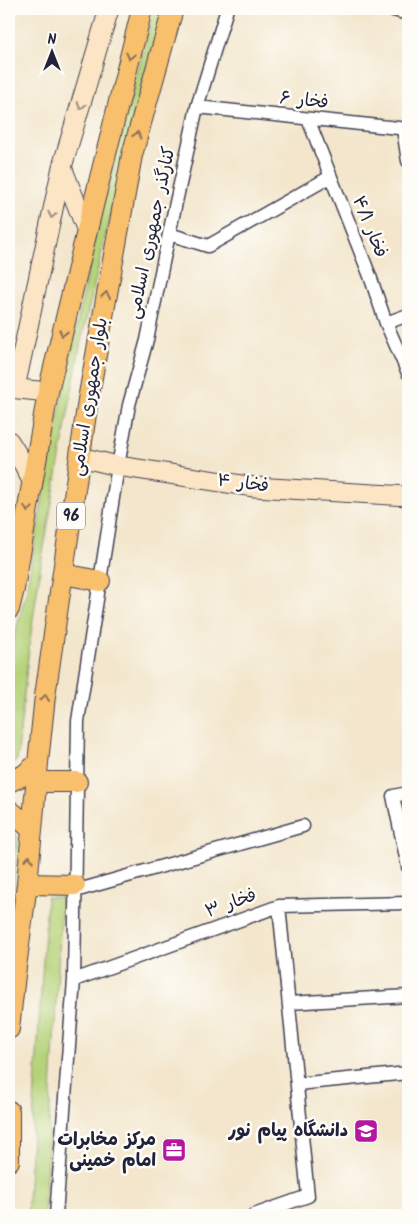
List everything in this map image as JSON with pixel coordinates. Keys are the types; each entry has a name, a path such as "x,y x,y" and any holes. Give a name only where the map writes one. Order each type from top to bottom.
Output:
{"main road":[{"name":"بلوار جمهوری اسلامی","path":"9,609 48,392 142,9"},
{"name":"بلوار جمهوری اسلامی","path":"9,1029 14,975 27,884 45,696 88,400 132,156 173,9"},
{"path":"63,574 100,581"},
{"path":"9,782 37,773 77,782"},
{"path":"9,810 32,830"},
{"path":"27,884 75,888"},
{"path":"9,1111 9,1161"}],"street":[{"path":"48,392 12,388 62,167 107,9"},
{"name":"کنارگذر جمهوری اسلامی","path":"56,1215 74,980 78,721 129,405 147,340 196,107 227,9"},
{"path":"390,9 408,14"},
{"name":"فخار ۶","path":"196,107 406,129"},
{"name":"فخار ۴/۱","path":"308,119 370,276 386,323 408,373"},
{"path":"406,129 408,161"},
{"path":"62,167 87,231"},
{"path":"169,234 208,246 330,177"},
{"path":"386,323 408,314"},
{"path":"9,441 32,481"},
{"name":"فخار ۴","path":"80,457 118,466 254,487 408,496"},
{"path":"408,793 393,796 408,867"},
{"path":"75,888 302,826"},
{"name":"فخار ۳","path":"74,980 279,906 408,903"},
{"path":"254,1215 282,1210 308,1196 279,906"},
{"path":"289,1003 408,996"},
{"path":"297,1084 408,1073"}],"green space":[{"path":"154,9 163,9 136,106 80,346 41,564 29,647 17,760 9,768 9,658 26,592 52,446 96,233"},
{"path":"9,827 16,834 18,843 9,931"},
{"path":"47,897 62,898 44,1215 27,1215"}],"place":[{"name":"دانشگاه پیام نور","path":"366,1131"},
{"name":"مرکز مخابرات امام خمینی","path":"174,1150"}]}
